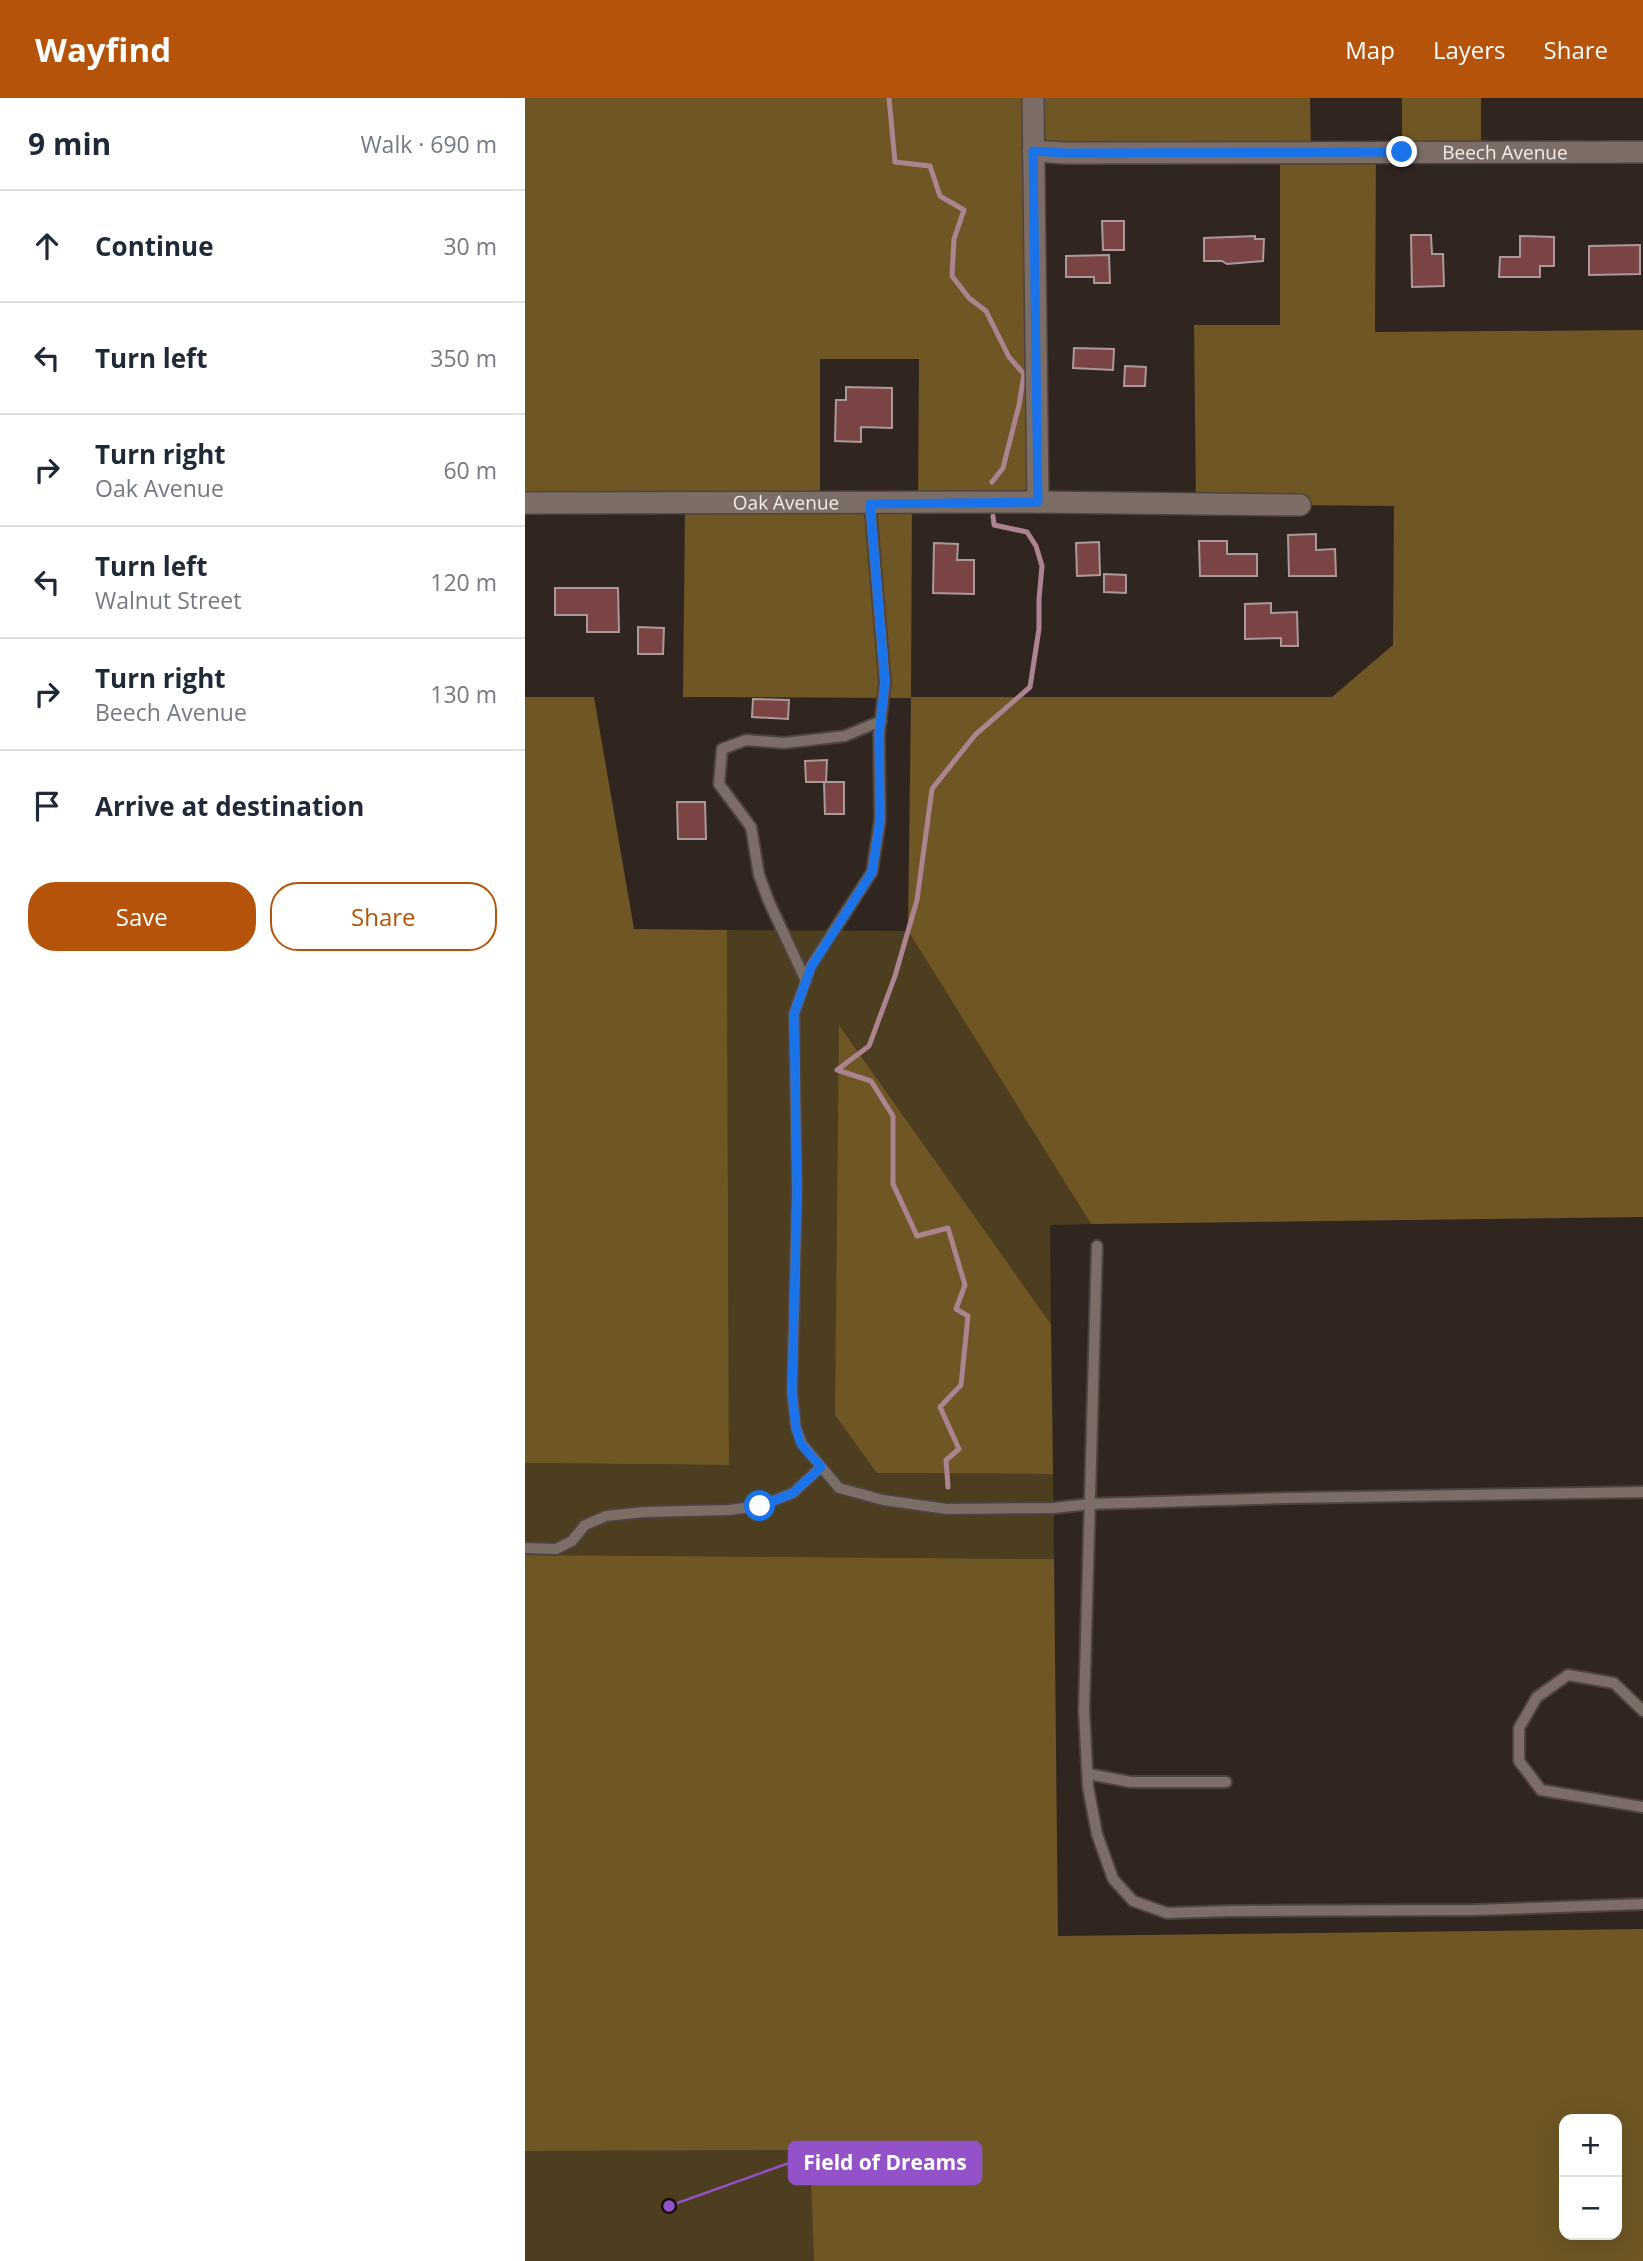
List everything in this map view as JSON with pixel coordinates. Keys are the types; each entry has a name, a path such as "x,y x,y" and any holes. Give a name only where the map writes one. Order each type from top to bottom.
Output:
{"street":[{"path":"1033,98 1038,502"},
{"name":"Beech Avenue","path":"1033,151 1643,152"},
{"name":"Oak Avenue","path":"525,503 1038,502 1300,505"}],"lane":[{"path":"870,504 885,682 881,721 880,820 872,872 811,967 794,1014 797,1191 792,1392 796,1428 801,1444 839,1488 883,1500 947,1509 1053,1508 1090,1504 1288,1497 1643,1492"},
{"path":"806,981 759,875 751,827 719,783 722,749 746,740 784,743 845,736 881,721"},
{"path":"1097,1246 1084,1710 1087,1774 1097,1834 1113,1879 1133,1901 1167,1913 1475,1910 1643,1904"},
{"path":"525,1548 556,1549 572,1541 585,1525 606,1516 760,1506 793,1493 821,1467"},
{"path":"1643,1711 1614,1683 1569,1675 1537,1697 1519,1728 1519,1761 1541,1790 1643,1807"},
{"path":"1087,1774 1131,1782 1226,1782"}],"shaded area":[{"path":"525,98 1310,98 1311,153 1376,153 1375,332 1643,330 1643,1217 1091,1224 908,931 911,698 683,697 685,504 525,503","holes":["1033,151 1280,153 1280,325 1194,325 1196,504 1394,506 1393,645 1332,697 911,697 912,503 820,504 820,359 919,359 918,503 1038,502"]},
{"path":"1402,98 1481,98 1481,152 1402,152"},
{"path":"525,697 594,697 634,929 727,930 729,1465 525,1463"},
{"path":"727,930 908,931 1091,1224 1050,1225 1051,1324 840,1026 877,1473 1053,1474 1054,1559 525,1555 525,1463 729,1465"},
{"path":"839,1025 1051,1324 1053,1474 877,1473 835,1415"},
{"path":"525,1555 1054,1559 1058,1936 1643,1929 1643,2261 814,2261 810,2150 525,2151"},
{"path":"811,2150 814,2261 525,2261 525,2151"}],"building":[{"path":"1102,221 1124,221 1124,250 1103,250"},
{"path":"1411,235 1431,235 1432,254 1443,254 1444,286 1412,287"},
{"path":"1255,236 1255,239 1264,239 1263,261 1227,264 1222,261 1204,261 1204,238"},
{"path":"1520,236 1554,237 1554,266 1540,266 1540,277 1499,277 1500,257 1520,257"},
{"path":"1640,245 1640,274 1589,275 1589,246"},
{"path":"1109,255 1110,283 1094,283 1094,277 1066,277 1066,256"},
{"path":"1074,348 1114,349 1113,370 1073,368"},
{"path":"1125,366 1146,367 1145,386 1124,386"},
{"path":"846,387 892,388 892,428 861,427 861,442 835,441 836,400 846,400"},
{"path":"1316,534 1316,550 1335,549 1336,576 1289,576 1288,535"},
{"path":"1199,541 1227,541 1227,554 1257,554 1257,576 1200,576"},
{"path":"1099,542 1100,575 1077,576 1076,543"},
{"path":"934,543 958,544 957,560 974,560 974,594 933,593"},
{"path":"1104,574 1126,575 1126,593 1104,592"},
{"path":"555,588 618,588 619,632 587,632 587,615 555,615"},
{"path":"1271,603 1271,613 1297,612 1298,646 1281,646 1281,638 1245,639 1245,604"},
{"path":"638,627 664,628 663,654 638,654"},
{"path":"753,699 789,700 788,719 752,717"},
{"path":"827,760 826,782 844,782 844,814 825,814 824,782 806,782 805,761"},
{"path":"677,802 705,802 706,839 678,839"}],"waterway":[{"path":"889,98 895,162 930,166 940,196 964,210 954,239 952,276 969,298 986,311 1009,357 1024,374 1003,468 992,482"},
{"path":"948,1487 946,1460 959,1449 940,1407 961,1385 968,1316 956,1309 965,1285 948,1228 917,1236 893,1184 893,1116 871,1081 837,1070 869,1046 895,976 917,900 932,789 975,735 1030,687 1039,629 1042,566 1036,546 1027,532 994,525 993,516"}],"place":[{"name":"Field of Dreams","path":"669,2206"}],"route":[{"path":"760,1506 793,1493 821,1467 801,1444 796,1428 792,1392 797,1191 794,1014 811,967 872,872 880,820 879,734 885,682 870,504 1038,502 1033,151 1402,152"}]}
